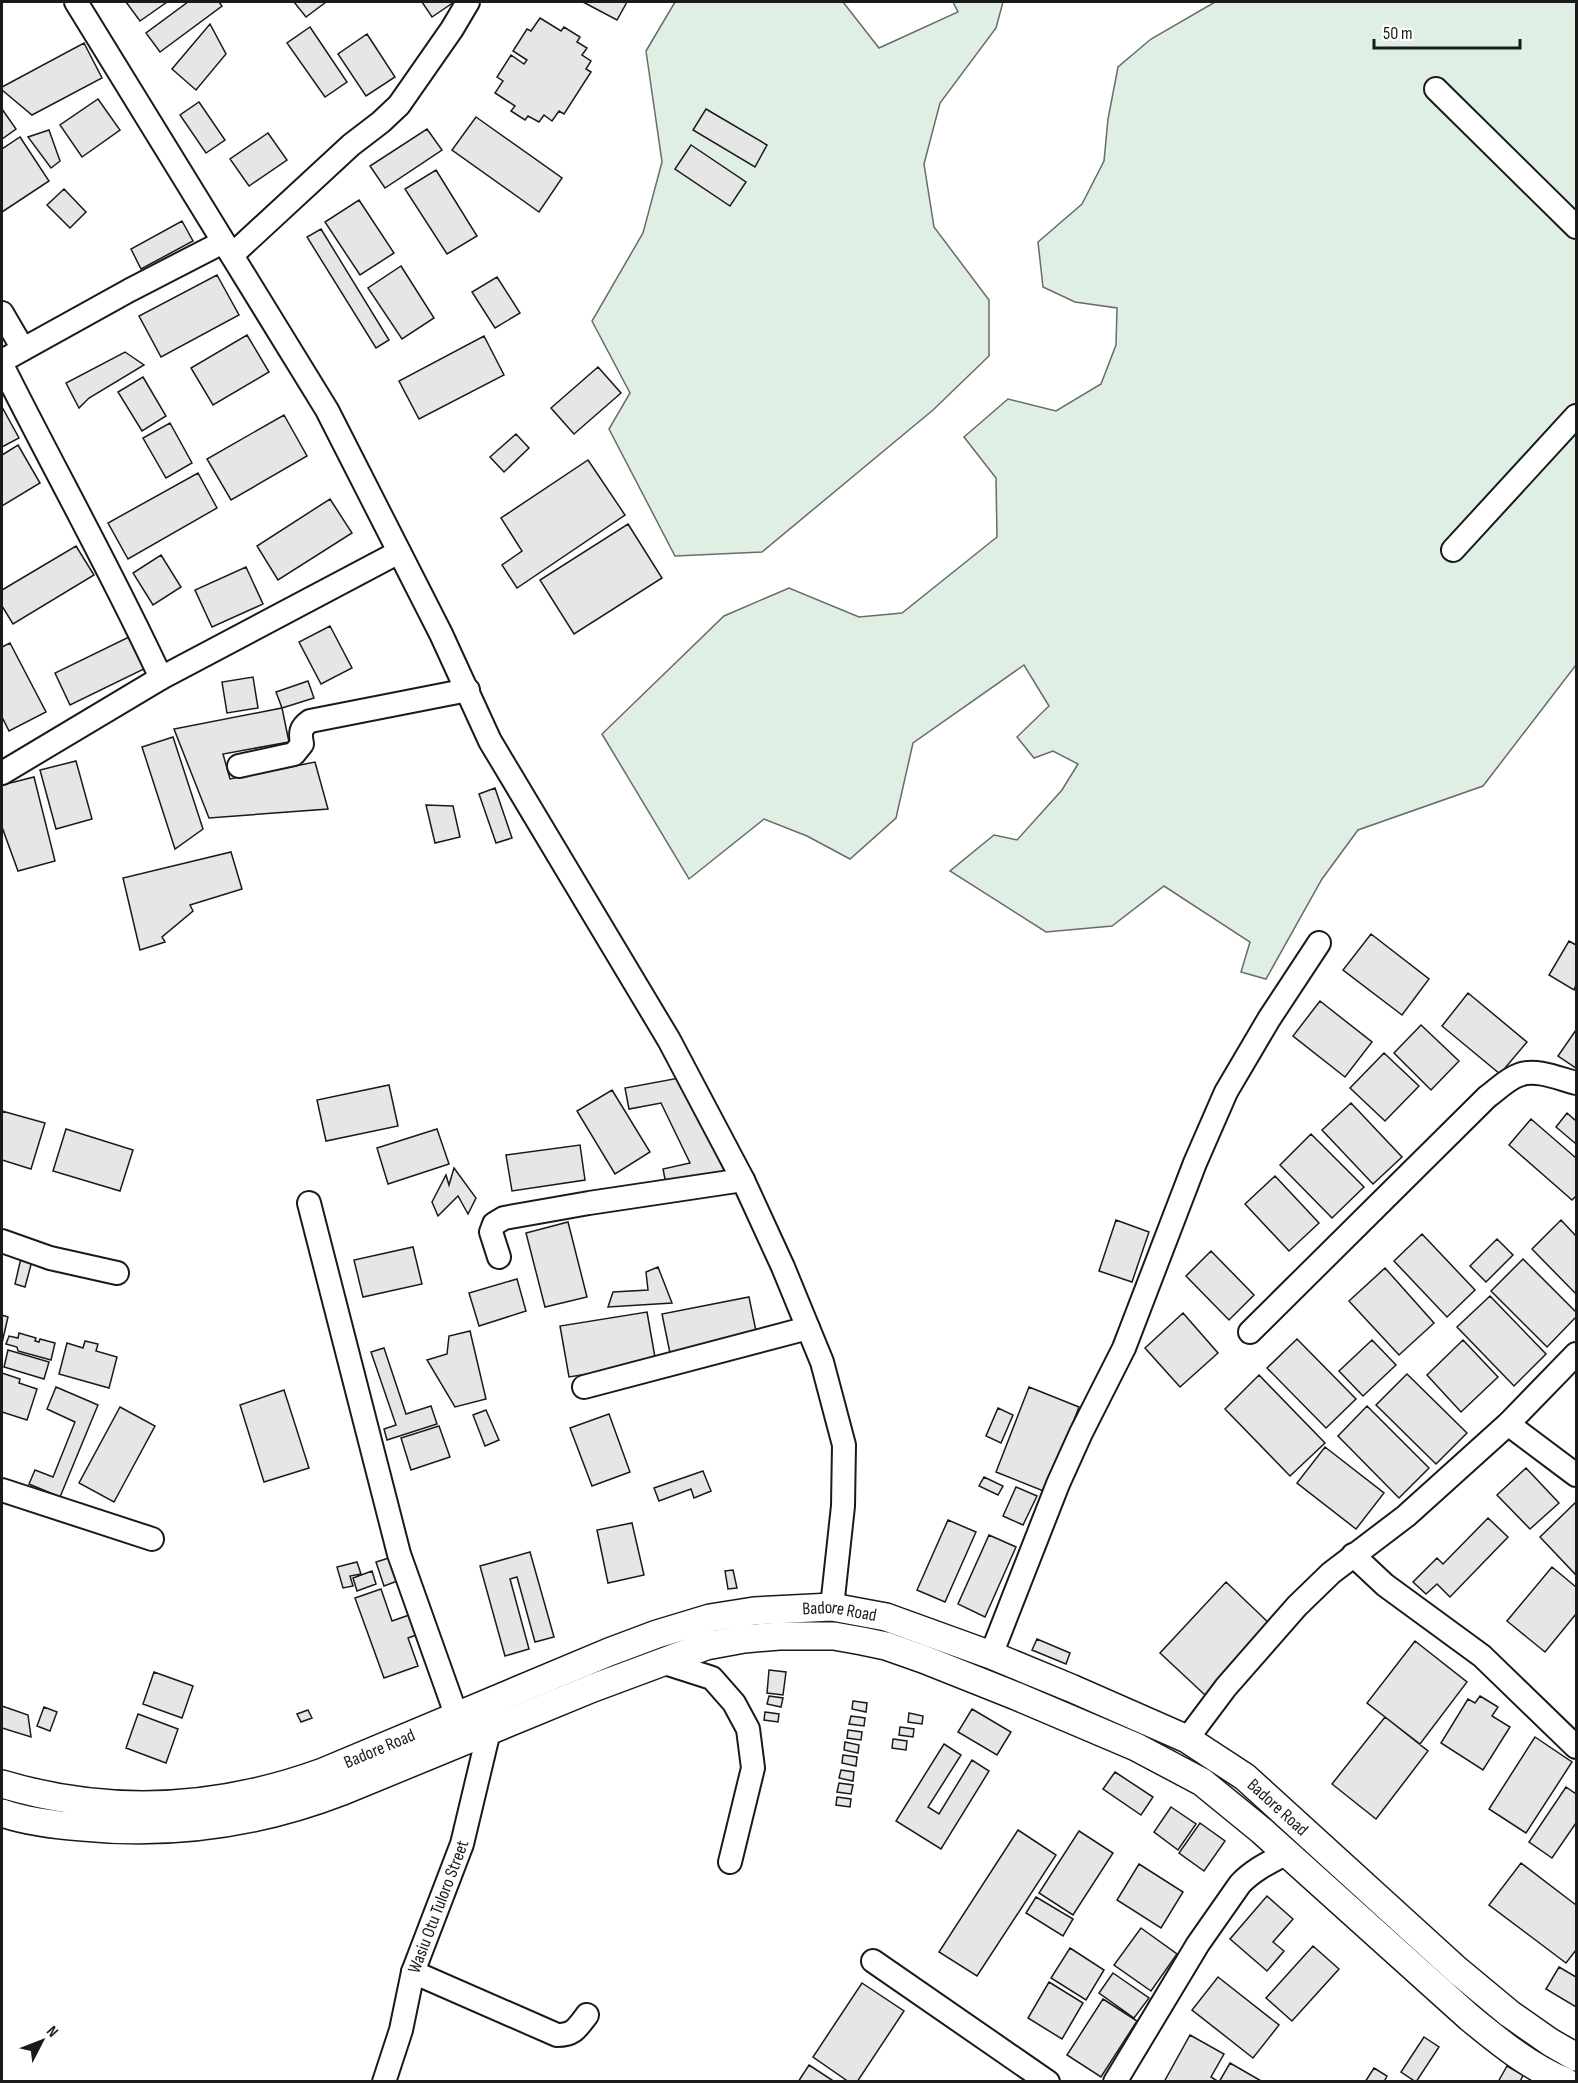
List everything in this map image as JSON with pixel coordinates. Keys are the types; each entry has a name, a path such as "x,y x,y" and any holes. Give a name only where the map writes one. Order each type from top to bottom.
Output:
{"main road":[{"name":"Badore Road","path":"2,1784 52,1796 124,1805 199,1802 242,1796 284,1786 323,1772 657,1634 710,1618 763,1610 832,1607 886,1617 991,1655 1187,1739 1245,1777 1457,1970 1510,2014 1576,2056"},
{"name":"Badore Road","path":"2,1814 34,1822 74,1827 147,1831 269,1816 306,1805 706,1646 779,1636 834,1636 886,1646 994,1687 1136,1747 1202,1782 1287,1854 1470,2018 1501,2043 1566,2082"}],"street":[{"path":"76,2 114,60 327,410 468,690 490,741 669,1040 743,1180 822,1362 844,1445 843,1506 832,1607"},
{"path":"161,678 81,514 40,440 2,363 23,349 227,248 399,105 468,2"},
{"path":"1436,89 1576,227"},
{"path":"2,313 23,349"},
{"path":"1453,550 1576,416"},
{"path":"2,772 161,678 399,552"},
{"path":"239,766 294,754 302,744 300,734 303,726 310,722 468,690"},
{"path":"991,1655 1058,1484 1124,1348 1148,1282 1226,1092 1269,1019 1319,943"},
{"path":"1250,1332 1487,1097 1512,1078 1522,1074 1540,1074 1576,1083"},
{"path":"499,1257 491,1232 494,1224 504,1218 743,1180"},
{"path":"309,1203 399,1554 457,1717"},
{"path":"2,1241 50,1258 117,1273"},
{"path":"584,1388 808,1328"},
{"path":"1187,1739 1226,1687 1297,1606 1353,1555 1406,1516 1508,1424 1576,1354"},
{"path":"1508,1424 1576,1475"},
{"path":"2,1490 152,1539"},
{"path":"1353,1555 1385,1585 1482,1656 1576,1747"},
{"path":"662,1662 712,1678 734,1703 748,1729 753,1768 730,1862"},
{"name":"Wasiu Otu Tuloro Street","path":"384,2082 401,2030 413,1972 462,1844 489,1731"},
{"path":"1115,2082 1198,1944 1240,1884 1258,1868 1287,1854"},
{"path":"873,1961 1048,2082"},
{"path":"413,1972 557,2036 568,2035 575,2031 587,2015"}],"green space":[{"path":"675,2 843,2 879,48 958,12 953,2 1003,2 996,28 940,103 924,164 934,227 989,300 989,356 933,410 762,552 675,556 609,429 630,393 592,321 643,233 662,162 646,51"},
{"path":"1215,2 1576,2 1576,665 1483,786 1358,830 1322,879 1266,979 1241,972 1250,942 1164,886 1112,926 1046,932 950,871 994,835 1017,840 1062,790 1078,764 1053,751 1034,758 1017,737 1049,706 1024,665 913,743 896,818 850,859 807,836 764,819 689,879 602,734 724,616 789,588 859,617 902,613 997,537 996,478 964,437 1008,399 1056,411 1101,384 1116,345 1117,308 1075,302 1043,287 1038,242 1082,204 1104,161 1108,119 1118,67 1151,39"}],"building":[{"path":"126,2 167,2 140,21"},
{"path":"188,2 219,2 222,6 160,52 146,33"},
{"path":"294,2 326,2 306,17"},
{"path":"422,2 454,2 432,17"},
{"path":"583,2 627,2 617,20"},
{"path":"540,18 561,31 564,27 580,37 577,42 587,48 582,55 591,61 586,69 591,72 564,114 559,111 552,121 544,115 539,122 528,116 525,120 511,111 515,106 495,93 503,81 497,77 511,55 524,64 527,60 513,51 527,29 531,31"},
{"path":"210,24 226,54 196,90 172,69"},
{"path":"310,27 347,82 325,97 287,43"},
{"path":"367,34 395,77 366,96 338,54"},
{"path":"84,43 102,78 32,115 2,90 2,87"},
{"path":"98,99 120,130 82,157 60,125"},
{"path":"199,102 225,140 206,153 180,115"},
{"path":"2,109 16,129 2,139"},
{"path":"706,109 767,145 755,167 693,130"},
{"path":"476,117 562,178 539,212 452,150"},
{"path":"427,129 442,150 385,188 370,166"},
{"path":"49,130 60,161 51,168 28,137"},
{"path":"268,133 287,160 249,186 230,159"},
{"path":"20,137 49,181 2,212 2,149"},
{"path":"691,145 746,182 730,206 675,169"},
{"path":"436,170 477,236 447,254 405,189"},
{"path":"64,189 86,212 70,228 47,205"},
{"path":"359,200 394,253 360,275 325,222"},
{"path":"182,221 193,241 141,269 131,249"},
{"path":"321,229 389,340 376,348 307,237"},
{"path":"401,266 434,318 402,339 368,288"},
{"path":"217,275 239,315 161,357 139,316"},
{"path":"497,277 520,313 495,328 472,292"},
{"path":"247,335 269,372 213,405 191,368"},
{"path":"484,336 504,375 419,419 399,381"},
{"path":"125,352 144,365 89,398 79,408 66,383"},
{"path":"598,367 621,393 574,434 551,408"},
{"path":"143,377 166,416 142,431 118,392"},
{"path":"2,407 19,438 2,447"},
{"path":"284,415 307,456 231,500 207,459"},
{"path":"170,423 192,463 166,478 143,438"},
{"path":"516,434 529,448 504,472 490,457"},
{"path":"18,445 40,483 2,506 2,455"},
{"path":"588,460 625,515 517,588 502,565 522,551 501,518"},
{"path":"198,473 217,508 128,559 108,523"},
{"path":"330,499 352,533 278,580 257,546"},
{"path":"628,524 662,578 574,634 540,580"},
{"path":"76,546 94,575 13,624 2,606 2,590"},
{"path":"161,555 181,587 153,605 133,573"},
{"path":"246,567 263,604 212,627 195,590"},
{"path":"330,626 352,668 321,684 299,642"},
{"path":"133,635 148,667 70,705 55,673"},
{"path":"10,643 46,712 9,731 2,717 2,647"},
{"path":"253,677 258,708 227,713 222,682"},
{"path":"308,681 314,698 282,708 276,692"},
{"path":"282,708 289,742 223,754 230,779 315,762 328,809 209,818 174,729"},
{"path":"173,737 203,829 175,849 142,747"},
{"path":"76,761 92,819 56,829 40,770"},
{"path":"34,777 55,861 18,871 2,827 2,785"},
{"path":"495,788 512,838 496,843 479,794"},
{"path":"426,805 453,806 460,837 435,843"},
{"path":"231,852 242,889 190,905 193,911 162,937 165,942 140,950 123,878"},
{"path":"1371,934 1429,979 1402,1015 1343,970"},
{"path":"1569,941 1576,945 1574,990 1549,975"},
{"path":"1468,993 1527,1042 1500,1074 1442,1026"},
{"path":"1320,1001 1372,1042 1345,1077 1293,1036"},
{"path":"1421,1025 1459,1061 1431,1090 1394,1053"},
{"path":"1576,1030 1576,1068 1558,1056"},
{"path":"1384,1053 1419,1086 1385,1121 1350,1088"},
{"path":"679,1078 725,1172 666,1184 663,1169 690,1163 661,1103 629,1109 625,1088"},
{"path":"389,1085 398,1126 326,1141 317,1100"},
{"path":"612,1090 650,1152 615,1174 577,1111"},
{"path":"1351,1103 1402,1157 1373,1184 1322,1130"},
{"path":"2,1111 45,1123 31,1169 2,1160"},
{"path":"1567,1113 1575,1120 1576,1118 1576,1144 1556,1127"},
{"path":"1531,1119 1576,1158 1576,1196 1572,1200 1509,1145"},
{"path":"66,1129 133,1150 120,1191 53,1171"},
{"path":"437,1129 449,1164 388,1184 377,1148"},
{"path":"1311,1134 1364,1187 1332,1218 1280,1165"},
{"path":"580,1145 585,1180 512,1191 506,1155"},
{"path":"454,1168 476,1198 468,1214 458,1196 438,1216 432,1202 446,1175 449,1185"},
{"path":"1275,1176 1319,1223 1289,1251 1245,1204"},
{"path":"1116,1220 1149,1232 1132,1282 1099,1271"},
{"path":"1561,1220 1576,1236 1576,1294 1532,1249"},
{"path":"568,1222 587,1297 545,1307 526,1233"},
{"path":"1422,1234 1475,1290 1447,1317 1394,1261"},
{"path":"1497,1239 1513,1255 1486,1282 1470,1266"},
{"path":"413,1247 422,1284 363,1297 354,1260"},
{"path":"1211,1251 1254,1295 1229,1320 1186,1276"},
{"path":"21,1258 32,1261 25,1287 15,1284"},
{"path":"1523,1259 1576,1312 1576,1317 1547,1347 1491,1291"},
{"path":"658,1267 672,1303 608,1307 613,1292 648,1290 646,1272"},
{"path":"1385,1268 1434,1323 1399,1355 1349,1301"},
{"path":"517,1279 526,1311 479,1326 469,1293"},
{"path":"1490,1296 1546,1354 1514,1386 1457,1327"},
{"path":"749,1297 757,1336 670,1353 662,1314"},
{"path":"647,1312 656,1363 569,1377 560,1326"},
{"path":"1183,1313 1218,1353 1180,1387 1145,1348"},
{"path":"2,1315 8,1317 2,1343"},
{"path":"470,1331 486,1399 455,1407 427,1360 447,1354 449,1336"},
{"path":"19,1333 36,1338 35,1341 39,1342 40,1339 55,1343 51,1360 18,1351 17,1347 6,1344 9,1336 18,1338"},
{"path":"1297,1339 1356,1399 1326,1428 1267,1368"},
{"path":"1372,1340 1396,1365 1363,1396 1339,1371"},
{"path":"1463,1340 1498,1377 1461,1412 1427,1375"},
{"path":"85,1341 98,1344 96,1351 117,1357 109,1388 59,1374 67,1343 83,1348"},
{"path":"384,1348 406,1414 431,1406 437,1424 387,1440 384,1429 396,1425 371,1352"},
{"path":"8,1350 49,1362 44,1379 4,1367"},
{"path":"2,1373 20,1379 19,1383 37,1389 27,1420 2,1412"},
{"path":"1407,1374 1467,1433 1436,1464 1376,1405"},
{"path":"1259,1375 1325,1443 1290,1476 1225,1409"},
{"path":"56,1387 98,1405 60,1497 29,1484 35,1470 53,1477 75,1422 47,1409"},
{"path":"1029,1387 1079,1407 1046,1492 996,1472"},
{"path":"284,1390 309,1468 264,1482 240,1405"},
{"path":"1367,1406 1429,1468 1399,1498 1338,1436"},
{"path":"120,1407 155,1426 114,1502 79,1483"},
{"path":"998,1408 1013,1415 1001,1443 986,1436"},
{"path":"486,1410 499,1440 485,1446 473,1415"},
{"path":"609,1414 630,1472 592,1486 570,1428"},
{"path":"439,1426 450,1457 411,1470 401,1438"},
{"path":"1325,1447 1384,1493 1356,1529 1297,1483"},
{"path":"1526,1468 1559,1503 1530,1529 1497,1495"},
{"path":"703,1471 711,1491 694,1498 691,1489 659,1501 654,1488"},
{"path":"984,1477 1003,1486 998,1495 979,1486"},
{"path":"1016,1487 1037,1496 1023,1525 1003,1516"},
{"path":"1576,1502 1576,1575 1540,1537"},
{"path":"1488,1518 1508,1537 1450,1597 1437,1584 1426,1594 1413,1582 1437,1558 1443,1564"},
{"path":"948,1520 976,1532 945,1602 917,1590"},
{"path":"632,1523 644,1575 608,1583 597,1530"},
{"path":"989,1535 1016,1547 985,1617 958,1604"},
{"path":"530,1552 554,1637 535,1642 517,1577 510,1579 529,1649 505,1656 480,1566"},
{"path":"392,1557 400,1580 384,1586 376,1562"},
{"path":"357,1562 361,1574 350,1576 353,1586 343,1588 337,1567"},
{"path":"1552,1567 1576,1587 1576,1614 1545,1652 1507,1621"},
{"path":"733,1570 737,1588 728,1589 725,1571"},
{"path":"372,1571 376,1584 357,1591 353,1578"},
{"path":"1226,1582 1271,1625 1205,1695 1160,1653"},
{"path":"381,1589 392,1621 412,1614 419,1634 408,1638 418,1666 384,1678 355,1598"},
{"path":"1037,1639 1070,1653 1066,1664 1032,1650"},
{"path":"1415,1641 1467,1682 1420,1744 1367,1703"},
{"path":"769,1670 786,1672 783,1695 767,1693"},
{"path":"154,1672 193,1686 182,1718 143,1704"},
{"path":"769,1696 783,1698 781,1707 767,1704"},
{"path":"1480,1696 1498,1707 1492,1716 1510,1727 1483,1770 1441,1743 1468,1699 1475,1703"},
{"path":"853,1701 867,1703 866,1712 852,1709"},
{"path":"2,1706 28,1715 31,1737 2,1728"},
{"path":"44,1707 57,1712 50,1731 37,1726"},
{"path":"972,1709 1011,1732 997,1755 958,1732"},
{"path":"308,1710 312,1718 301,1722 297,1714"},
{"path":"765,1712 779,1714 778,1722 764,1720"},
{"path":"909,1713 923,1716 922,1724 908,1722"},
{"path":"138,1714 178,1729 166,1763 126,1748"},
{"path":"851,1716 865,1718 864,1726 849,1724"},
{"path":"1385,1717 1428,1751 1376,1819 1332,1784"},
{"path":"900,1727 914,1729 913,1737 899,1735"},
{"path":"848,1730 862,1732 861,1740 847,1738"},
{"path":"1535,1737 1572,1762 1526,1833 1489,1809"},
{"path":"893,1739 907,1741 906,1750 892,1748"},
{"path":"845,1742 859,1745 858,1753 844,1750"},
{"path":"944,1744 961,1755 928,1807 939,1814 972,1760 989,1771 941,1849 896,1821"},
{"path":"843,1755 857,1757 856,1766 842,1763"},
{"path":"841,1770 854,1772 853,1781 839,1778"},
{"path":"1115,1772 1153,1797 1141,1815 1103,1789"},
{"path":"839,1783 853,1785 851,1794 837,1792"},
{"path":"1566,1787 1576,1794 1576,1823 1552,1858 1529,1842"},
{"path":"837,1797 851,1799 850,1807 836,1805"},
{"path":"1171,1807 1196,1824 1178,1850 1154,1832"},
{"path":"1200,1823 1225,1841 1204,1871 1179,1853"},
{"path":"1018,1830 1056,1855 977,1976 939,1952"},
{"path":"1079,1831 1113,1853 1073,1915 1039,1893"},
{"path":"1521,1863 1576,1905 1576,1950 1566,1963 1489,1905"},
{"path":"1139,1864 1183,1892 1161,1928 1117,1900"},
{"path":"1267,1896 1293,1919 1273,1942 1284,1951 1267,1971 1230,1939"},
{"path":"1036,1897 1073,1919 1063,1936 1026,1913"},
{"path":"1141,1928 1177,1954 1151,1991 1114,1965"},
{"path":"1313,1946 1339,1969 1292,2021 1266,1998"},
{"path":"1070,1948 1104,1970 1086,2000 1051,1978"},
{"path":"1559,1967 1576,1977 1576,2007 1546,1989"},
{"path":"1113,1973 1149,1998 1134,2018 1099,1993"},
{"path":"1218,1977 1279,2025 1253,2058 1192,2010"},
{"path":"1049,1982 1083,2003 1062,2039 1028,2018"},
{"path":"862,1983 904,2011 857,2082 849,2082 813,2057"},
{"path":"1103,1999 1137,2021 1101,2077 1067,2055"},
{"path":"1190,2035 1224,2054 1211,2077 1219,2082 1164,2082"},
{"path":"1424,2037 1439,2047 1416,2082 1401,2072"},
{"path":"1230,2063 1263,2082 1219,2082"},
{"path":"809,2065 835,2082 798,2082"},
{"path":"1507,2066 1523,2075 1520,2082 1498,2082"},
{"path":"1374,2068 1387,2076 1384,2082 1365,2082"}]}
